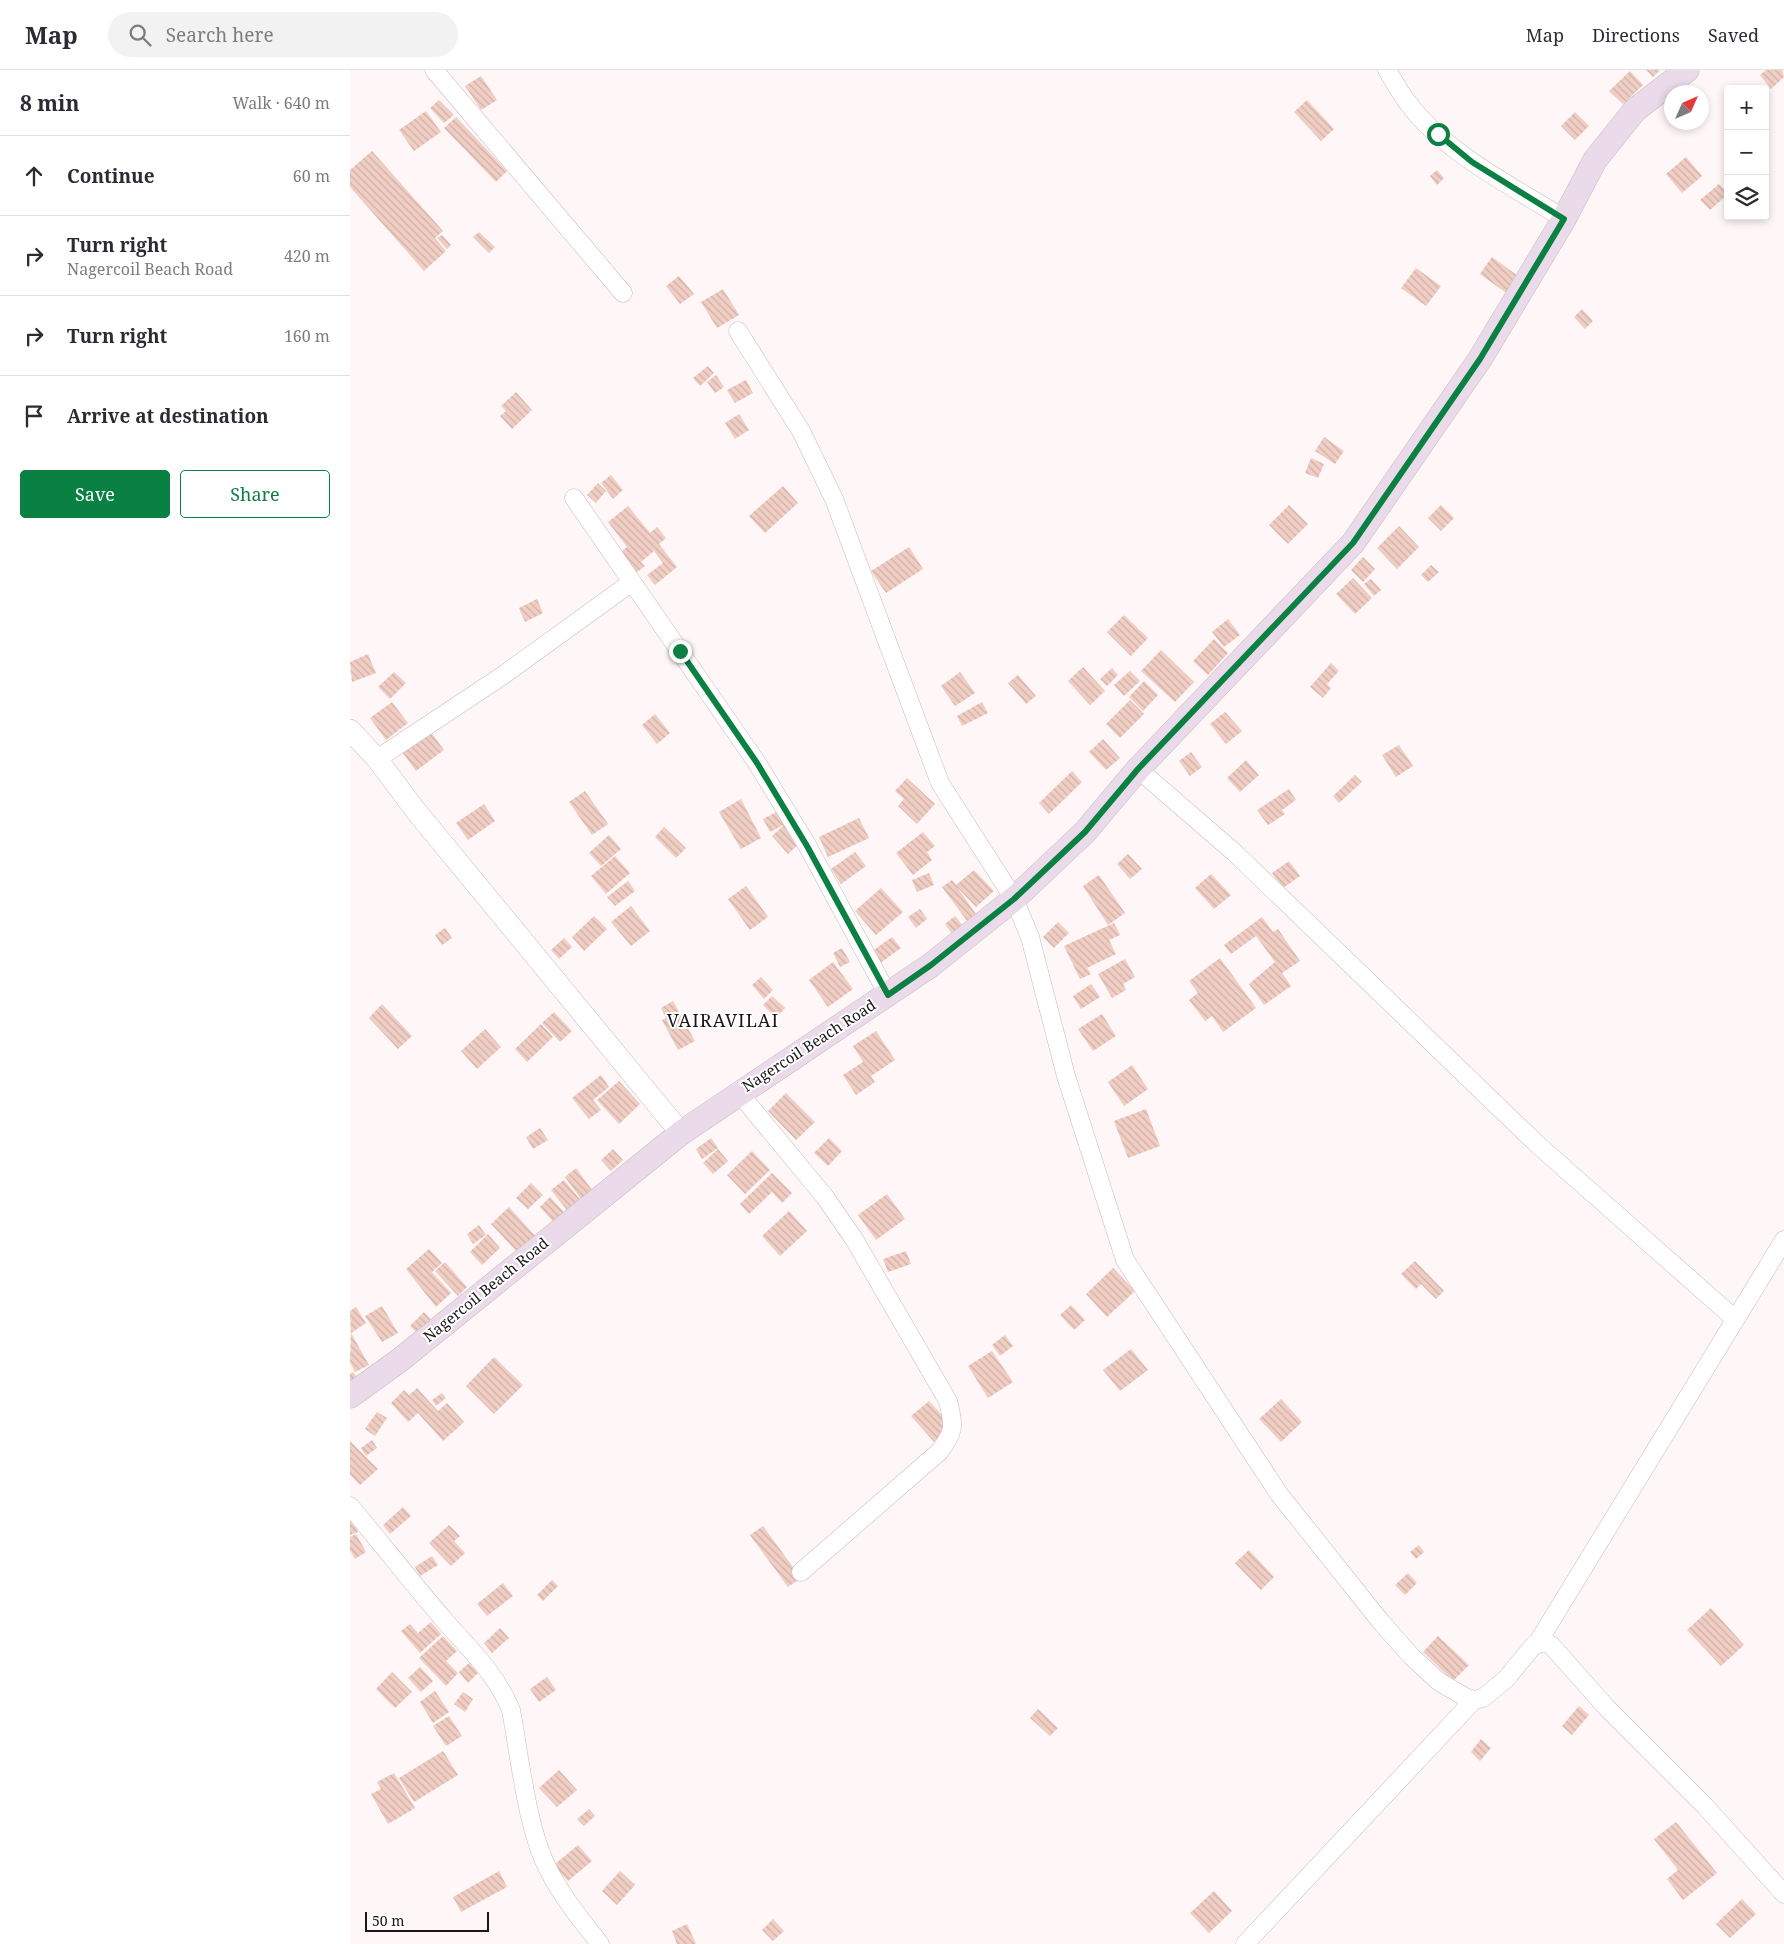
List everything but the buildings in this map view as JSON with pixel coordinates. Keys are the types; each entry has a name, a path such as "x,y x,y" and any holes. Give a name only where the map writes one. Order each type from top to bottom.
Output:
{"main road":[{"name":"Nagercoil Beach Road","path":"350,1396 400,1360 681,1133 931,965 1014,899 1085,832 1138,769 1353,543 1480,359 1564,219 1594,160 1635,110 1688,70"}],"street":[{"path":"434,70 623,293"},
{"path":"1387,70 1408,103 1438,134 1472,162 1564,219"},
{"path":"738,332 801,431 834,499 940,783 1014,899 1030,937 1066,1076 1125,1260 1279,1494 1313,1538 1411,1656 1438,1681 1474,1700"},
{"path":"574,498 757,763 807,846 888,995"},
{"path":"377,759 502,676 632,582"},
{"path":"350,730 377,759 416,811 681,1133"},
{"path":"1138,769 1236,853 1538,1145 1735,1319"},
{"path":"739,1093 825,1197 854,1239 948,1401 954,1426 948,1440 939,1452 802,1572"},
{"path":"1245,1944 1474,1700 1492,1692 1538,1642 1784,1240"},
{"path":"350,1506 445,1621 492,1673 503,1692 511,1710 534,1832 542,1856 572,1908 600,1944"},
{"path":"1538,1642 1545,1642 1551,1645 1607,1708 1705,1806 1784,1894"}],"district":[{"name":"VAIRAVILAI","path":"723,1021"}],"route":[{"path":"680,651 757,763 807,846 888,995 931,965 1014,899 1085,832 1138,769 1353,543 1480,359 1564,219 1472,162 1438,134"}]}
